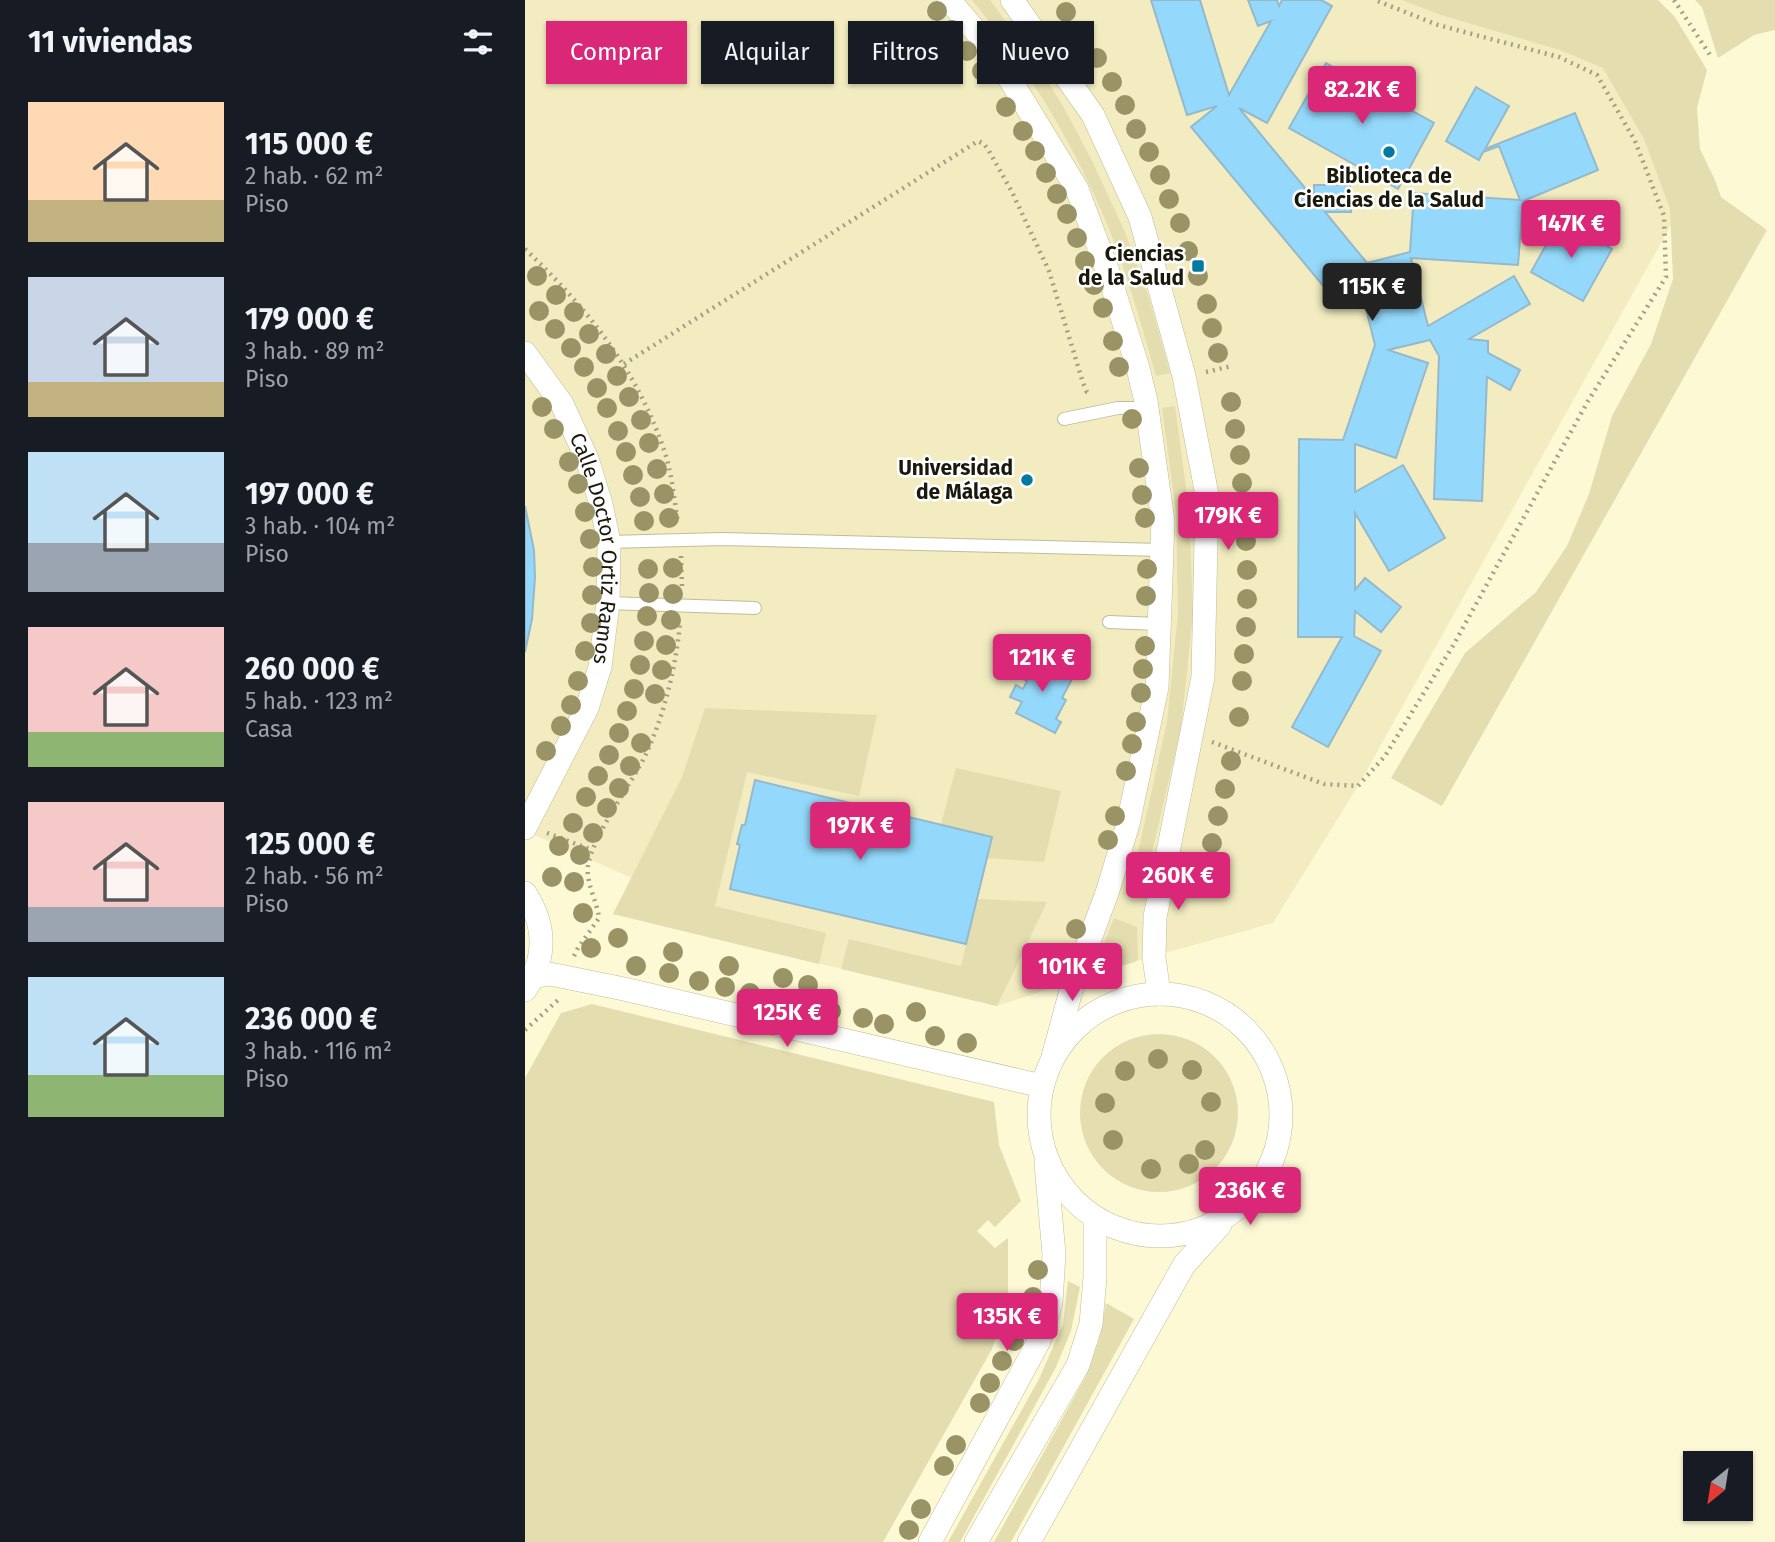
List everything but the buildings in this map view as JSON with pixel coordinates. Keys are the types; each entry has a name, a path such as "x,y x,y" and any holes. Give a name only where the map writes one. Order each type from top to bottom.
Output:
{"street":[{"path":"930,1542 1039,1341 1051,1303 1054,1254 1045,1154 1039,1126 1042,1086 1053,1057 1072,987 1107,893 1128,824 1157,687 1163,521 1138,368 1108,272 1077,189 992,50 949,0"},
{"path":"1012,0 1093,115 1135,206 1159,279 1184,376 1207,495 1203,677 1155,917 1154,957 1159,994"},
{"name":"Calle Doctor Ortiz Ramos","path":"525,353 562,404 587,458 609,542 608,603 600,667 587,708 527,825"},
{"path":"525,893 536,910 542,932 541,955 530,983"},
{"path":"530,983 550,974 1042,1086"},
{"path":"1029,1542 1184,1265 1227,1217 1257,1189 1276,1154 1282,1114 1275,1074 1255,1039 1225,1012 1187,996 1132,996 1109,1004 1077,1026 1053,1057"},
{"path":"1045,1154 1058,1179 1074,1200 1095,1217 1126,1231 1161,1236 1195,1231 1227,1217"},
{"path":"976,1542 1077,1365 1091,1324 1095,1277 1095,1217"}],"lane":[{"path":"1064,419 1118,408 1146,408"},
{"path":"609,542 721,539 1162,550"},
{"path":"608,603 755,608"},
{"path":"1109,621 1159,624"}],"path":[{"path":"1192,734 1324,784 1358,786 1385,756 1454,644 1588,401 1666,277 1664,216 1635,141 1597,75 1559,57 1438,25 1375,0"},
{"path":"1674,0 1710,55"},
{"path":"624,363 978,141 989,151 1030,228 1049,271 1083,383 1087,392 1095,395"},
{"path":"525,249 581,305 624,363 664,450 680,542 682,606 679,638 660,717 646,753 592,850 588,868 589,884 599,918 578,947 559,999 525,1030"},
{"path":"1184,376 1232,366"},
{"path":"527,825 592,850"}],"shaded area":[{"name":"Universidad de Málaga","path":"525,0 1634,0 1700,173 1358,786 1273,923 1115,967 997,1006 613,914 632,878 525,831"},
{"path":"972,0 990,0 1005,21 988,21"},
{"path":"1402,0 1658,0 1675,17 1707,70 1697,108 1700,149 1721,197 1767,230 1442,806 1391,778 1465,653 1536,592 1567,546 1589,494 1612,416 1651,344 1673,279 1670,209 1644,139 1603,68 1560,50 1441,15"},
{"path":"1695,0 1775,0 1775,30 1754,35 1718,58 1702,7"},
{"path":"1033,84 1049,84 1092,161 1125,232 1148,295 1170,373 1156,376 1113,239 1085,176"},
{"path":"1175,406 1189,510 1193,615 1181,728 1150,861 1137,857 1167,722 1178,613 1176,513 1162,408"},
{"path":"705,708 877,715 859,796 747,772 715,906 826,933 819,964 613,914 682,777"},
{"path":"956,768 1061,791 1044,862 987,858 991,837 941,824"},
{"path":"977,899 1047,902 997,1006 841,969 849,939 961,966"},
{"path":"1114,918 1137,927 1138,959 1095,974 1093,972"},
{"path":"592,1004 994,1102 999,1145 1021,1201 995,1227 988,1220 977,1231 995,1248 1008,1238 1008,1304 992,1349 883,1542 525,1542 525,1078 561,1013"},
{"path":"1159,1034 1189,1040 1215,1057 1232,1083 1238,1113 1232,1143 1215,1169 1189,1186 1159,1192 1129,1186 1103,1169 1086,1143 1080,1113 1086,1083 1103,1057 1129,1040"},
{"path":"1068,1281 1080,1287 1071,1331 1056,1367 960,1542 948,1542 1039,1379 1063,1324"},
{"path":"1106,1303 1134,1319 1011,1542 994,1542 1086,1376 1099,1340"}],"place":[{"name":"Biblioteca de Ciencias de la Salud","path":"1389,152"},
{"name":"Ciencias de la Salud","path":"1198,266"},
{"name":"Universidad de Málaga","path":"1027,480"}]}
